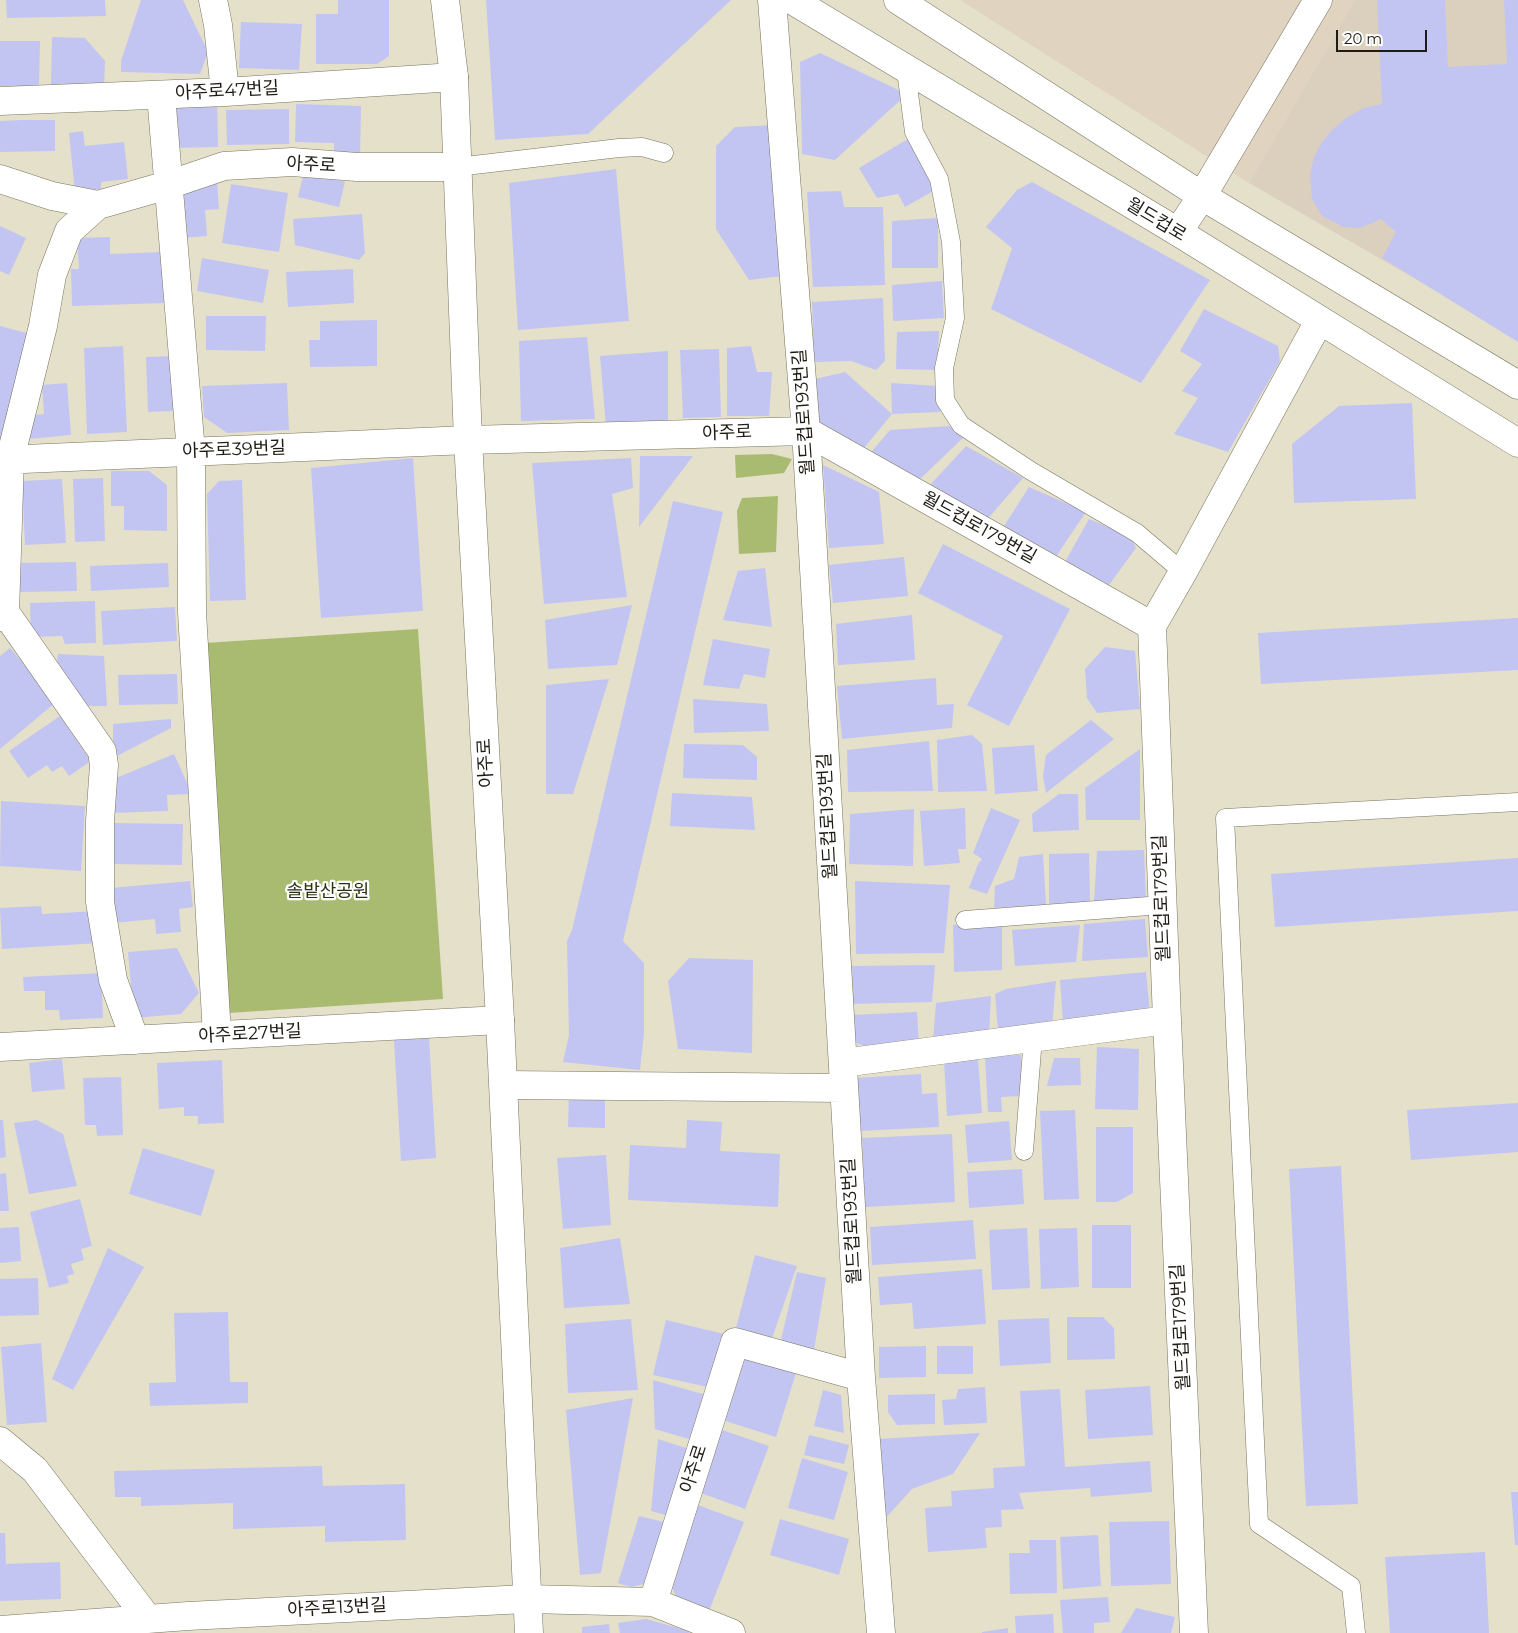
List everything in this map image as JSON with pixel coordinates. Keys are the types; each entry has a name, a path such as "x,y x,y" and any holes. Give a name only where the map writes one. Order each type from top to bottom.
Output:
{"street":[{"path":"213,0 218,25 225,92"},
{"name":"아주로","path":"445,0 454,77 468,440 504,1085 529,1633"},
{"name":"월드컵로193번길","path":"772,0 806,430 861,1377 881,1633"},
{"name":"월드컵로","path":"792,0 1178,232 1518,443"},
{"path":"898,0 1202,196 1518,385"},
{"path":"1178,232 1202,196 1318,0"},
{"name":"아주로47번길","path":"0,101 225,92 454,77"},
{"path":"161,95 191,452 192,612 217,1035"},
{"name":"아주로","path":"98,204 168,185 224,166 292,162 357,168 456,167"},
{"path":"0,179 52,196 98,204"},
{"path":"98,204 69,232 52,275 43,326 5,460 2,615 102,751 104,765 100,821 100,902 113,980 135,1040"},
{"path":"1152,626 1319,321"},
{"name":"아주로","path":"468,440 806,430"},
{"name":"월드컵로179번길","path":"806,430 1152,626 1162,905 1194,1633"},
{"name":"아주로39번길","path":"5,460 468,440"},
{"name":"아주로27번길","path":"0,1047 500,1020"},
{"path":"504,1085 844,1076 1033,1038 1167,1020"},
{"name":"아주로","path":"652,1602 735,1342 861,1377"},
{"path":"0,1441 35,1470 148,1619"},
{"path":"526,1599 652,1602 731,1633"},
{"name":"아주로13번길","path":"0,1630 148,1619 526,1599"}],"lane":[{"path":"906,70 914,132 939,179 951,242 955,318 944,368 945,400 961,425 1031,471 1137,533 1183,572"},
{"path":"456,167 619,148 642,147 664,153"},
{"path":"1356,1633 1351,1586 1259,1524 1225,818 1518,802"},
{"path":"966,920 1162,905"},
{"path":"1024,1151 1033,1038"}],"shaded area":[{"path":"960,0 1355,0 1249,183"},
{"path":"1355,0 1518,0 1518,338 1249,183"}],"green space":[{"path":"772,454 792,459 784,473 736,478 735,455"},
{"path":"778,496 776,552 739,554 737,511 742,498"},
{"name":"솔밭산공원","path":"418,629 443,999 228,1013 205,643"}],"building":[{"path":"6,0 105,0 106,16 7,18"},
{"path":"141,0 183,0 208,52 200,74 121,72 121,61"},
{"path":"338,0 389,0 389,56 377,64 316,64 316,14 338,14"},
{"path":"486,0 731,0 588,134 495,140"},
{"path":"1377,0 1445,0 1448,67 1507,64 1504,0 1518,0 1518,342 1382,258 1396,232 1381,219 1360,228 1343,227 1322,216 1312,199 1310,174 1314,157 1322,142 1346,118 1364,108 1382,104"},
{"path":"241,22 302,24 299,70 239,68"},
{"path":"52,37 85,38 105,61 104,88 51,86"},
{"path":"0,41 40,41 39,87 0,86"},
{"path":"820,53 907,94 835,160 802,154 800,62"},
{"path":"217,97 218,147 174,148 173,111 189,98"},
{"path":"296,104 361,106 360,159 334,159 334,143 295,142"},
{"path":"289,109 289,144 227,145 226,110"},
{"path":"55,120 55,151 0,152 0,121"},
{"path":"774,125 782,276 749,280 716,229 716,146 735,127"},
{"path":"83,131 85,146 124,142 128,179 101,182 101,189 75,192 69,133"},
{"path":"908,139 937,189 905,207 898,194 877,198 859,168"},
{"path":"616,169 629,321 518,330 509,183"},
{"path":"304,172 345,182 339,207 298,197"},
{"path":"217,181 219,209 205,210 207,236 181,238 178,201 190,182"},
{"path":"1032,182 1210,280 1141,383 991,309 1012,248 986,227 1017,190"},
{"path":"231,184 288,193 279,252 222,243"},
{"path":"841,191 844,207 883,207 885,285 813,287 807,192"},
{"path":"362,214 365,253 359,260 295,245 293,219"},
{"path":"938,218 938,268 892,268 892,221"},
{"path":"0,226 26,238 9,275 0,271"},
{"path":"110,237 110,254 162,252 164,303 72,306 71,269 79,269 77,238"},
{"path":"202,258 269,270 263,303 197,291"},
{"path":"353,269 354,303 288,307 286,272"},
{"path":"942,281 944,318 893,321 892,285"},
{"path":"883,298 885,361 876,370 851,361 814,362 812,302"},
{"path":"1204,309 1278,346 1280,361 1228,452 1174,434 1198,398 1182,391 1202,364 1180,351"},
{"path":"206,316 266,316 265,351 206,350"},
{"path":"377,320 377,366 310,367 309,340 320,340 320,321"},
{"path":"0,326 34,335 0,443"},
{"path":"939,331 937,370 896,369 897,332"},
{"path":"587,337 595,419 521,421 519,341"},
{"path":"123,346 127,432 87,434 84,348"},
{"path":"751,346 757,372 772,372 769,416 727,416 727,348"},
{"path":"719,349 721,417 683,418 680,350"},
{"path":"668,351 668,421 606,426 600,356"},
{"path":"172,356 174,411 148,412 146,357"},
{"path":"845,372 892,414 859,454 819,437 811,380"},
{"path":"67,383 71,435 28,439 26,416 44,414 42,385"},
{"path":"287,383 289,430 227,433 204,417 202,386"},
{"path":"891,383 939,386 940,412 892,414"},
{"path":"1412,403 1416,499 1294,503 1292,444 1339,406"},
{"path":"949,426 966,435 920,479 867,457 890,430"},
{"path":"966,446 1023,478 985,522 935,497 931,484"},
{"path":"640,456 693,456 639,527"},
{"path":"413,458 423,611 321,618 311,468"},
{"path":"631,458 633,488 612,494 627,597 544,604 532,463"},
{"path":"823,465 879,492 884,544 829,548"},
{"path":"111,471 149,471 167,485 167,531 124,530 124,506 111,506"},
{"path":"103,478 105,541 75,542 73,479"},
{"path":"62,479 66,543 25,545 22,481"},
{"path":"242,480 246,600 210,601 207,494 219,481"},
{"path":"1029,487 1086,512 1055,558 1004,526"},
{"path":"673,501 723,512 623,941 644,963 644,1033 640,1070 563,1062 569,1035 567,941 572,930"},
{"path":"1089,519 1130,536 1136,548 1109,585 1065,562"},
{"path":"943,544 1070,609 1009,726 967,705 1003,636 918,593"},
{"path":"904,557 908,596 833,603 829,565"},
{"path":"76,562 77,591 20,592 19,563"},
{"path":"168,563 169,587 91,591 90,566"},
{"path":"765,568 772,627 723,620 738,571"},
{"path":"95,601 96,643 65,644 62,636 31,637 30,603"},
{"path":"632,605 617,665 548,669 545,620"},
{"path":"175,607 177,641 103,645 101,611"},
{"path":"912,615 915,660 838,665 836,624"},
{"path":"1518,618 1518,670 1261,684 1258,633"},
{"path":"713,639 770,649 765,678 744,674 739,689 703,685"},
{"path":"1105,647 1135,651 1140,709 1097,713 1087,698 1085,669"},
{"path":"10,648 56,702 0,749 0,656"},
{"path":"58,654 104,656 107,706 79,706 56,671"},
{"path":"177,674 178,704 119,705 118,675"},
{"path":"936,678 937,705 954,704 952,728 842,739 837,686"},
{"path":"609,679 573,794 546,794 546,685"},
{"path":"693,699 767,704 769,731 694,733"},
{"path":"60,716 91,761 69,776 62,766 52,772 47,765 28,778 9,751"},
{"path":"171,719 171,728 113,758 113,724"},
{"path":"1091,720 1114,739 1046,793 1043,776 1046,755"},
{"path":"972,735 982,744 987,791 938,792 937,740"},
{"path":"929,741 933,791 848,792 847,750"},
{"path":"684,744 743,745 757,757 757,780 683,778"},
{"path":"1034,745 1038,791 995,794 992,748"},
{"path":"1140,749 1140,820 1086,820 1085,788"},
{"path":"174,754 192,794 167,795 168,811 111,813 109,781"},
{"path":"672,793 752,797 755,830 670,826"},
{"path":"1059,794 1078,794 1079,830 1033,832 1032,814"},
{"path":"1,801 85,806 81,871 0,866"},
{"path":"965,808 966,849 958,849 960,863 924,866 920,811"},
{"path":"991,808 1020,820 987,894 969,888 978,864 982,859 973,853"},
{"path":"914,809 913,866 849,864 850,814"},
{"path":"111,823 183,824 182,865 110,864"},
{"path":"1144,850 1146,900 1094,902 1097,851"},
{"path":"1089,853 1090,902 1049,904 1049,854"},
{"path":"1043,854 1046,905 994,908 995,886 1014,879 1019,857"},
{"path":"1518,858 1518,911 1275,927 1271,874"},
{"path":"190,881 193,907 179,909 181,932 156,934 155,919 114,923 111,888"},
{"path":"855,881 950,885 944,953 856,954"},
{"path":"41,906 42,914 97,911 99,943 2,949 0,908"},
{"path":"1145,919 1148,957 1082,961 1084,924"},
{"path":"1002,921 1002,970 954,972 953,925"},
{"path":"1080,925 1076,962 1015,966 1012,930"},
{"path":"177,948 199,993 181,1014 134,1018 128,952"},
{"path":"689,958 753,960 752,1053 678,1049 668,981"},
{"path":"935,965 932,1002 853,1004 852,966"},
{"path":"1146,972 1150,1014 1063,1021 1060,980"},
{"path":"101,973 103,1018 60,1020 59,1010 45,1010 45,991 24,991 23,977"},
{"path":"1056,981 1052,1027 998,1031 995,994 1006,989"},
{"path":"991,996 989,1034 933,1041 936,1003"},
{"path":"917,1012 919,1047 878,1052 849,1040 850,1015"},
{"path":"429,1038 436,1158 401,1161 394,1040"},
{"path":"1097,1047 1139,1049 1138,1110 1095,1109"},
{"path":"1021,1055 1023,1096 1001,1097 1002,1112 988,1112 985,1056"},
{"path":"1054,1058 1080,1058 1081,1085 1047,1086"},
{"path":"62,1059 65,1089 32,1092 29,1063"},
{"path":"978,1059 982,1113 947,1116 944,1061"},
{"path":"222,1060 224,1123 198,1124 198,1116 184,1116 184,1107 159,1109 157,1063"},
{"path":"921,1074 922,1094 937,1093 939,1127 859,1131 855,1078"},
{"path":"121,1077 123,1135 97,1136 96,1125 85,1125 83,1078"},
{"path":"569,1091 605,1092 605,1128 568,1127"},
{"path":"1518,1103 1518,1152 1411,1160 1407,1110"},
{"path":"1075,1110 1079,1199 1044,1200 1040,1111"},
{"path":"0,1120 3,1120 6,1157 0,1158"},
{"path":"37,1120 63,1134 77,1186 29,1194 14,1123"},
{"path":"687,1120 722,1122 720,1151 780,1154 778,1207 628,1200 630,1145 686,1148"},
{"path":"1009,1121 1012,1160 968,1163 965,1125"},
{"path":"1096,1127 1133,1127 1133,1193 1117,1202 1096,1202"},
{"path":"952,1134 955,1202 865,1207 862,1138"},
{"path":"143,1148 215,1170 201,1216 129,1194"},
{"path":"606,1155 611,1225 563,1229 557,1158"},
{"path":"1341,1166 1358,1504 1306,1506 1289,1169"},
{"path":"1022,1169 1024,1204 969,1208 967,1172"},
{"path":"6,1173 9,1211 0,1211 0,1174"},
{"path":"80,1199 92,1246 81,1249 84,1260 71,1264 74,1274 67,1276 69,1283 49,1288 30,1212"},
{"path":"973,1220 976,1259 872,1265 870,1227"},
{"path":"1092,1225 1131,1225 1131,1288 1092,1288"},
{"path":"19,1227 21,1261 0,1263 0,1228"},
{"path":"1027,1228 1030,1288 992,1290 989,1230"},
{"path":"1077,1228 1079,1287 1041,1289 1039,1229"},
{"path":"620,1238 630,1304 564,1308 560,1248"},
{"path":"108,1248 144,1267 73,1390 52,1379"},
{"path":"755,1255 797,1266 770,1344 735,1332"},
{"path":"982,1269 986,1324 914,1329 912,1303 880,1305 878,1277"},
{"path":"797,1272 826,1278 813,1356 780,1344"},
{"path":"38,1278 39,1315 0,1316 0,1279"},
{"path":"228,1312 230,1382 248,1382 248,1403 150,1406 149,1383 176,1382 174,1313"},
{"path":"1067,1317 1103,1317 1114,1328 1115,1359 1067,1360"},
{"path":"1049,1318 1051,1363 1000,1366 998,1320"},
{"path":"631,1319 638,1390 568,1393 565,1324"},
{"path":"666,1320 724,1334 708,1387 653,1375"},
{"path":"41,1343 47,1422 7,1425 1,1347"},
{"path":"926,1346 926,1377 879,1378 879,1347"},
{"path":"937,1346 973,1346 973,1374 937,1374"},
{"path":"742,1353 797,1370 776,1437 722,1420"},
{"path":"653,1380 706,1395 692,1440 655,1429"},
{"path":"1150,1386 1153,1435 1088,1439 1085,1390"},
{"path":"985,1387 987,1423 944,1425 942,1400 956,1399 958,1389"},
{"path":"1060,1389 1065,1467 1150,1461 1152,1492 1091,1497 1090,1488 1019,1493 1024,1509 1001,1510 1002,1527 985,1528 987,1548 928,1552 925,1508 952,1506 951,1491 994,1488 993,1468 1025,1466 1020,1391"},
{"path":"823,1390 841,1395 844,1433 814,1426"},
{"path":"935,1394 935,1424 897,1425 888,1412 888,1395"},
{"path":"633,1398 601,1573 580,1575 566,1410"},
{"path":"719,1429 769,1446 745,1509 698,1492"},
{"path":"980,1433 953,1474 912,1489 883,1521 878,1439"},
{"path":"809,1435 849,1445 844,1464 804,1455"},
{"path":"658,1439 689,1449 673,1517 651,1511"},
{"path":"802,1458 848,1472 834,1520 788,1508"},
{"path":"322,1466 323,1486 405,1484 406,1540 325,1542 325,1526 233,1529 233,1503 141,1506 141,1497 115,1497 114,1471"},
{"path":"1511,1492 1518,1492 1518,1545 1515,1545"},
{"path":"695,1504 744,1522 709,1611 677,1599 668,1578"},
{"path":"639,1516 668,1523 657,1581 631,1587 618,1583"},
{"path":"780,1519 849,1539 839,1575 770,1555"},
{"path":"1169,1521 1171,1584 1111,1586 1109,1522"},
{"path":"0,1533 5,1533 6,1564 60,1562 61,1599 0,1601"},
{"path":"1098,1535 1101,1586 1063,1589 1060,1537"},
{"path":"1029,1540 1056,1540 1057,1593 1010,1594 1009,1553 1030,1553"},
{"path":"1485,1552 1489,1633 1390,1633 1385,1557"},
{"path":"1108,1597 1110,1622 1094,1623 1094,1633 1063,1633 1060,1600"},
{"path":"1136,1608 1175,1617 1171,1633 1121,1633"},
{"path":"1053,1614 1054,1633 1016,1633 1015,1616"},
{"path":"646,1619 689,1631 689,1633 620,1633 618,1623"},
{"path":"609,1624 610,1633 582,1633 582,1627"},
{"path":"1008,1628 1008,1633 982,1633 982,1632"}]}
